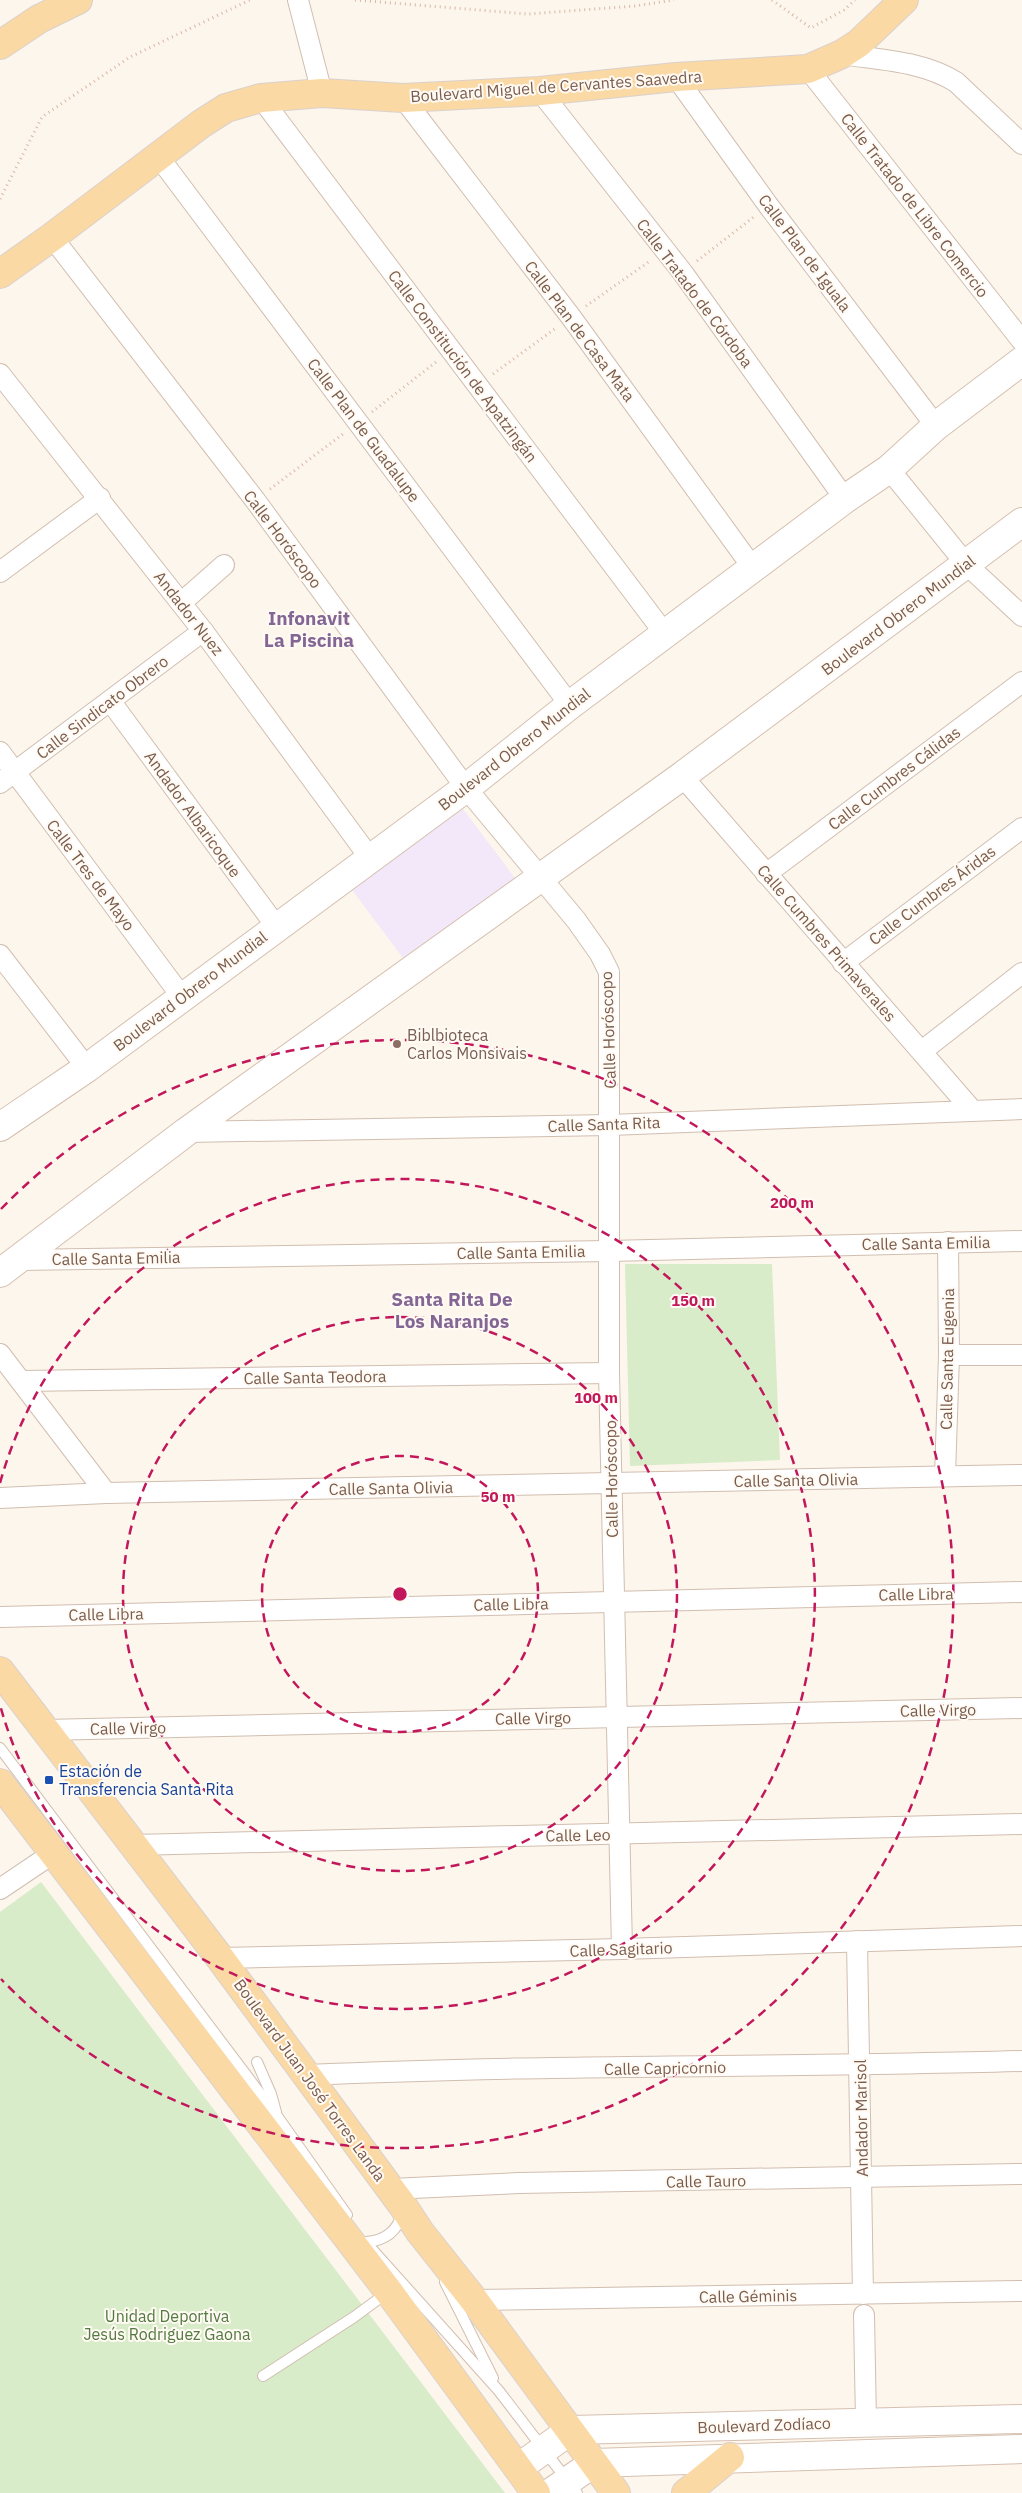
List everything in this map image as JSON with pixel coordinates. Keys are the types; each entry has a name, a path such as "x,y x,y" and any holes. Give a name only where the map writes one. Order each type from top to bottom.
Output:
{"main road":[{"path":"4,36 78,0"},
{"name":"Boulevard Miguel de Cervantes Saavedra","path":"0,274 158,156 226,108 262,98 322,93 404,98 540,91 676,77 808,69 842,54 859,43 904,0"},
{"name":"Boulevard Juan José Torres Landa","path":"0,1670 220,1958 397,2197 420,2232 474,2300 616,2493"},
{"path":"0,1784 389,2292 536,2493"},
{"path":"686,2493 730,2457"}],"street":[{"path":"298,0 322,93"},
{"path":"842,54 922,67 945,75 956,82 1022,144"},
{"name":"Calle Tratado de Libre Comercio","path":"808,69 1022,341"},
{"name":"Calle Plan de Iguala","path":"676,77 768,205 936,426"},
{"name":"Calle Tratado de Córdoba","path":"540,91 682,273 845,499"},
{"name":"Calle Constitución de Apatzingán","path":"262,98 665,634"},
{"name":"Calle Plan de Casa Mata","path":"404,98 571,317 753,568"},
{"name":"Calle Plan de Guadalupe","path":"158,156 570,705"},
{"name":"Calle Horóscopo","path":"52,237 255,500 466,788 576,920 600,954 609,972 609,1373 622,1949"},
{"name":"Boulevard Obrero Mundial","path":"0,1127 87,1068 276,926 466,788 570,705 845,499 889,469 936,426 1022,362"},
{"name":"Andador Nuez","path":"0,374 100,498 203,631 370,858"},
{"path":"889,469 966,564 1022,616"},
{"path":"2,566 100,498"},
{"name":"Boulevard Obrero Mundial","path":"10,1267 186,1132 682,776 1022,522"},
{"path":"181,603 224,565"},
{"name":"Calle Sindicato Obrero","path":"7,778 111,702 203,631"},
{"name":"Calle Cumbres Cálidas","path":"766,874 1022,682"},
{"name":"Andador Albaricoque","path":"111,702 276,926"},
{"name":"Calle Tres de Mayo","path":"0,752 7,778 182,997"},
{"name":"Calle Cumbres Primaverales","path":"682,776 843,963 922,1050 972,1110"},
{"name":"Calle Cumbres Áridas","path":"843,963 1022,828"},
{"path":"0,955 87,1068"},
{"path":"922,1050 1022,973"},
{"name":"Calle Santa Rita","path":"186,1132 610,1125 1022,1109"},
{"name":"Calle Santa Emilia","path":"10,1267 1022,1241"},
{"name":"Calle Santa Eugenia","path":"944,1476 949,1356 948,1242"},
{"path":"0,1354 106,1493"},
{"path":"949,1356 1022,1355"},
{"name":"Calle Santa Teodora","path":"21,1380 609,1373"},
{"name":"Calle Santa Olivia","path":"0,1498 106,1493 612,1485 1022,1475"},
{"name":"Calle Libra","path":"0,1617 1022,1592"},
{"name":"Calle Virgo","path":"44,1730 1022,1708"},
{"name":"Calle Leo","path":"134,1845 1022,1824"},
{"path":"0,1889 52,1854"},
{"name":"Calle Sagitario","path":"220,1958 622,1949 1022,1936"},
{"name":"Andador Marisol","path":"857,1941 861,2066 863,2294"},
{"name":"Calle Capricornio","path":"307,2075 399,2071 861,2066 1022,2061"},
{"name":"Calle Tauro","path":"397,2197 518,2183 1022,2174"},
{"name":"Calle Géminis","path":"474,2300 1022,2291"},
{"path":"864,2315 866,2422"},
{"name":"Boulevard Zodíaco","path":"571,2430 1022,2419"},
{"path":"518,2468 571,2430"},
{"name":"Boulevard Zodíaco","path":"594,2463 1022,2448"},
{"path":"565,2489 594,2463"}],"lane":[{"path":"0,1748 277,2116 361,2234 499,2390 544,2448 565,2489"},
{"path":"257,2062 271,2094 277,2116"},
{"path":"361,2234 383,2239 390,2234 398,2225 397,2197"},
{"path":"420,2232 499,2390"},
{"path":"263,2376 389,2292"}],"path":[{"path":"0,199 42,116 130,57 250,0"},
{"path":"355,0 528,14 635,6 674,0"},
{"path":"772,0 811,28 844,10 855,0"},
{"path":"682,273 768,205"}],"shaded area":[{"path":"460,805 515,878 403,958 349,886"}],"green space":[{"path":"625,1264 772,1264 780,1460 630,1466"},
{"name":"Unidad Deportiva Jesús Rodriguez Gaona","path":"41,1882 505,2493 0,2493 0,1912"}],"place":[{"name":"Biblbioteca Carlos Monsivais","path":"397,1044"},
{"name":"Estación de Transferencia Santa Rita","path":"49,1780"}],"district":[{"name":"Infonavit La Piscina","path":"309,629"},
{"name":"Santa Rita De Los Naranjos","path":"452,1310"}]}
